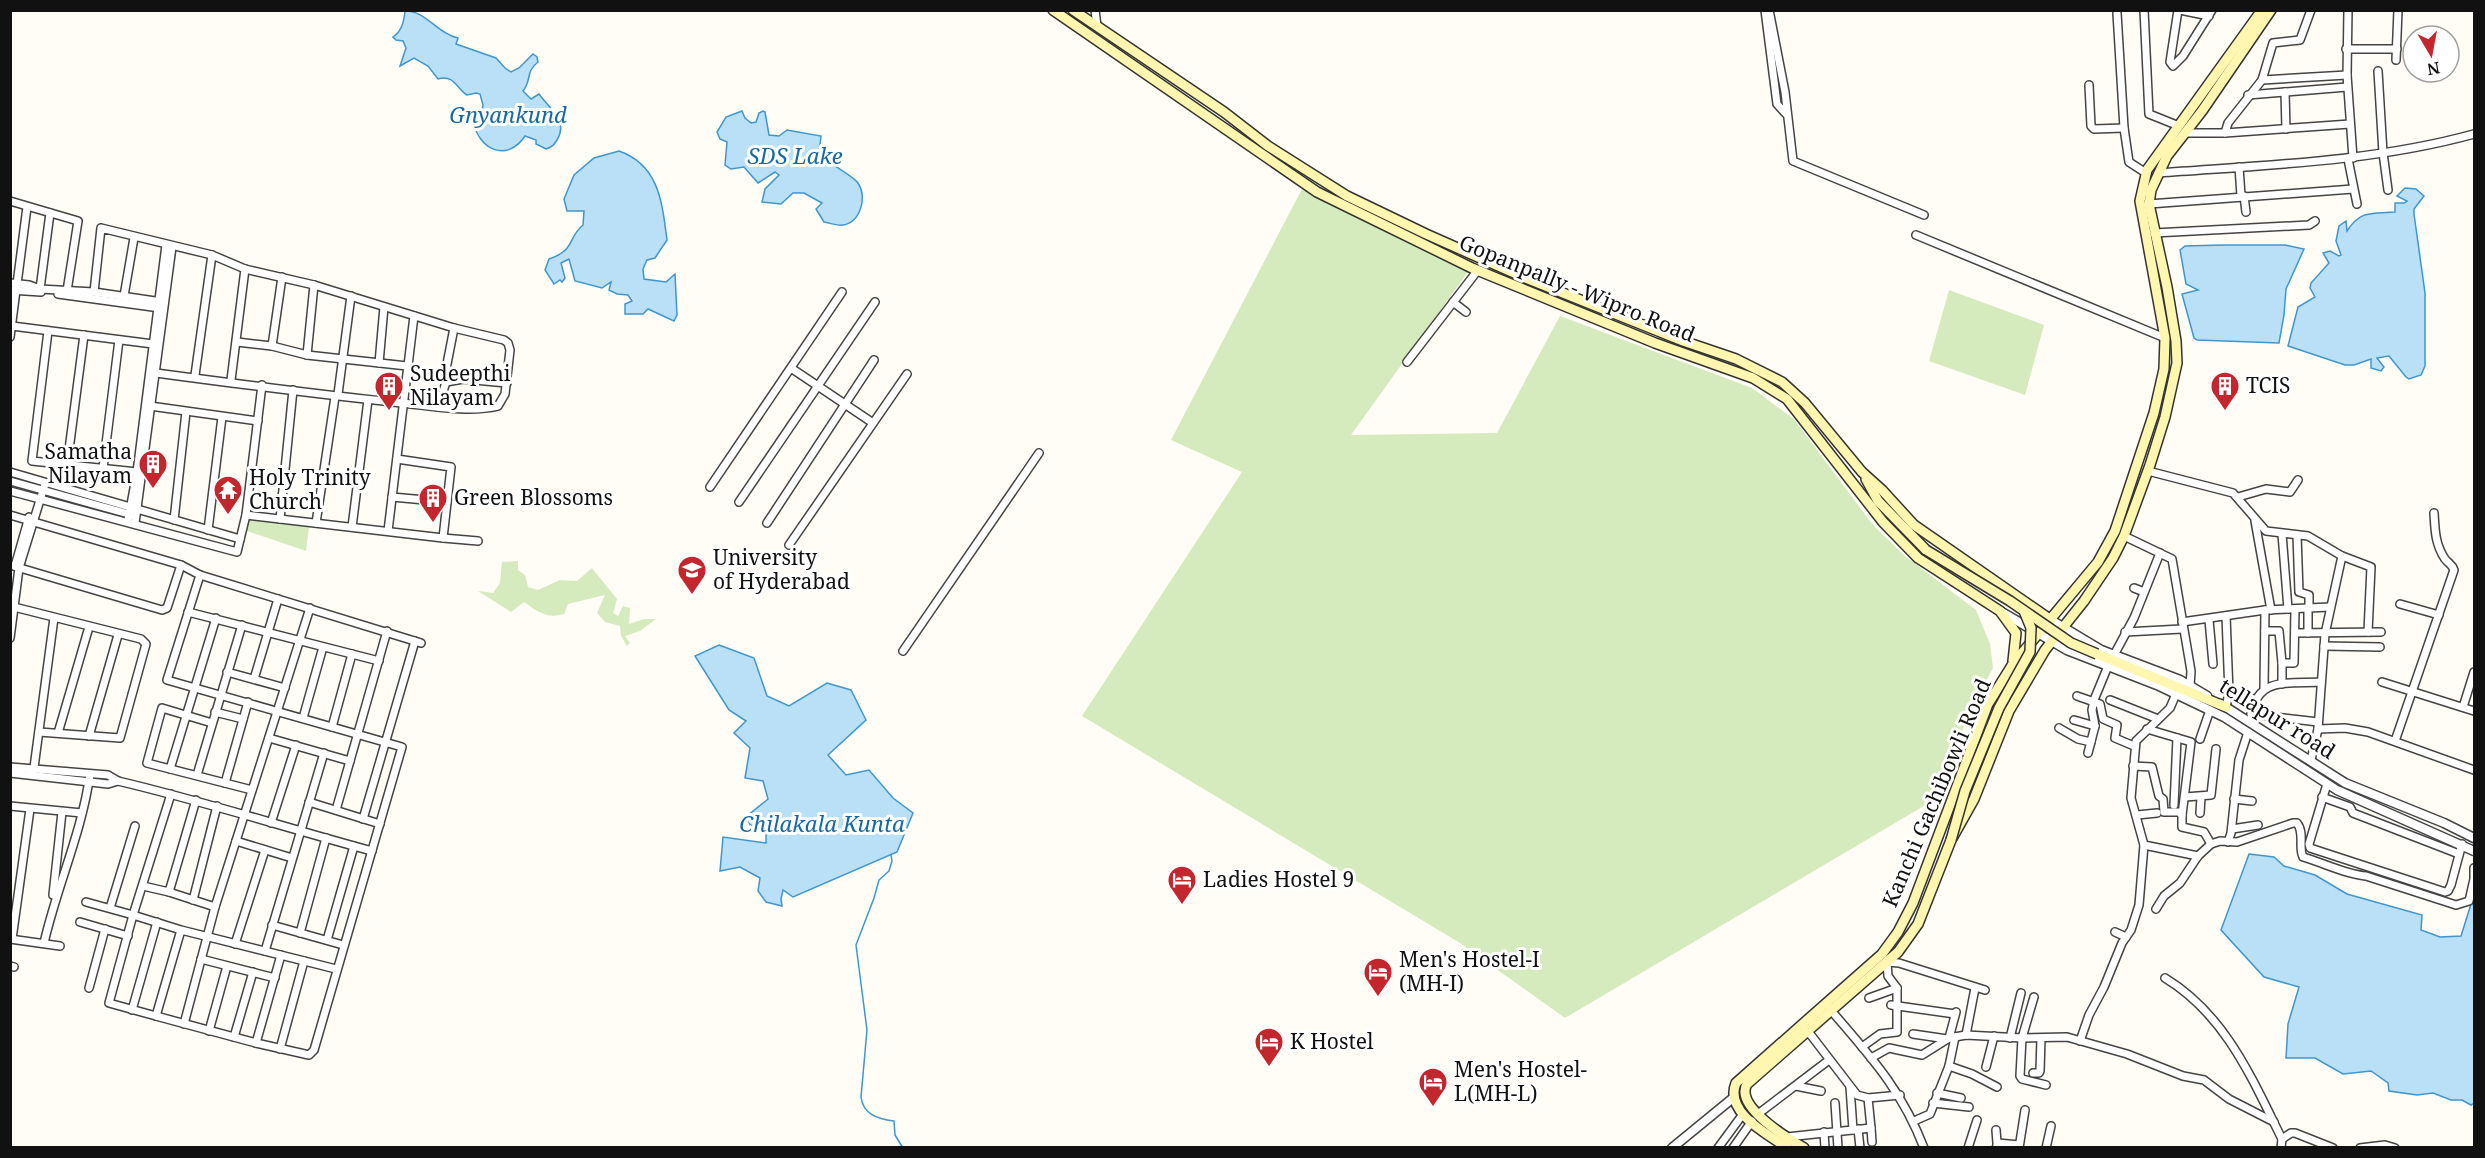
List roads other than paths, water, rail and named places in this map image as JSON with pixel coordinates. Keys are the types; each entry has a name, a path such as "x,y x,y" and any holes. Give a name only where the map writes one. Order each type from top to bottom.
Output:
{"main road":[{"name":"Gopanpally - Wipro Road","path":"1053,10 1263,157 1317,192 1478,270 1753,378 1787,399 1883,522 1918,558 2000,611 2016,633 2013,664"},
{"name":"Gopanpally - Wipro Road","path":"1073,10 1224,112 1268,146 1347,196 1490,263 1638,324 1754,366 1791,389 1862,472 1914,525 2051,620"},
{"name":"Kanchi Gachibowli Road","path":"1733,1098 1736,1083 1898,952 1921,918 1951,840 1974,799 2009,711 2051,641 2084,601 2113,558 2124,536 2165,417 2177,363 2176,341 2167,287 2149,204 2151,190 2182,130 2262,10"},
{"name":"Kanchi Gachibowli Road","path":"1755,1118 1743,1093 1747,1084 1807,1030 1881,954 1898,932 1913,903 1989,704 2013,664 2098,562 2115,531 2154,413 2164,369 2165,338 2140,201 2146,173 2182,130 2271,10"},
{"path":"1331,198 1337,189"},
{"path":"1695,357 1699,346"},
{"name":"Gopanpally - Wipro Road","path":"1862,472 1878,501 1926,550 2024,610 2071,643 2226,707"},
{"path":"1951,840 1965,791 2000,708 2030,652 2031,628 2024,610"},
{"path":"1733,1098 1735,1105 1743,1114 1755,1118 1786,1144"},
{"path":"1755,1118 1773,1137 1786,1144 1804,1148"}],"street":[{"path":"1095,10 1096,26"},
{"path":"1765,10 1777,104 1786,114"},
{"path":"1770,10 1785,92 1793,161 1924,215"},
{"path":"2144,10 2149,114 2182,130 2225,133 2350,124"},
{"path":"2179,10 2210,13 2183,56 2172,66 2170,62 2179,10"},
{"path":"2225,133 2228,123 2262,80 2270,46 2277,41 2300,40 2311,10"},
{"path":"2348,10 2347,87 2353,189 2357,204"},
{"path":"2396,60 2398,10"},
{"path":"2117,13 2124,128 2129,162 2146,173"},
{"path":"2346,49 2397,49"},
{"path":"2378,71 2383,153 2388,190"},
{"path":"2262,80 2347,75"},
{"path":"2089,85 2091,126 2094,129 2124,128"},
{"path":"2248,95 2347,87"},
{"path":"2284,92 2286,129"},
{"path":"2159,173 2351,159 2475,134"},
{"path":"2239,167 2246,212"},
{"path":"2149,204 2353,189"},
{"path":"10,201 78,221 67,291"},
{"path":"10,337 13,287 27,207"},
{"path":"40,289 50,213"},
{"path":"2154,233 2309,225 2315,221"},
{"path":"94,292 101,228 134,238 212,255 244,269 314,285 508,343 507,383 505,394 498,406 438,407 352,399 155,370"},
{"path":"1916,235 2165,338"},
{"path":"124,296 134,238"},
{"path":"133,516 136,472 155,370 169,246"},
{"path":"195,375 212,255"},
{"path":"231,380 244,269"},
{"path":"1407,362 1478,270"},
{"path":"272,346 282,277"},
{"path":"307,355 314,285"},
{"path":"13,287 94,292 161,305"},
{"path":"28,288 161,305"},
{"path":"710,487 843,292"},
{"path":"316,523 351,296"},
{"path":"739,502 875,302"},
{"path":"1453,302 1466,312"},
{"path":"155,370 153,344 161,305"},
{"path":"379,363 384,307"},
{"path":"388,531 414,316"},
{"path":"12,326 153,344"},
{"path":"438,407 446,382 446,369 454,328"},
{"path":"29,477 48,331"},
{"path":"67,465 84,335"},
{"path":"103,468 119,340"},
{"path":"237,342 272,346 307,355 408,366"},
{"path":"767,523 874,360"},
{"path":"791,368 873,423"},
{"path":"155,370 336,395"},
{"path":"789,545 907,374"},
{"path":"446,382 464,379 507,383"},
{"path":"10,481 44,487 237,552 246,515 261,386"},
{"path":"280,519 293,390"},
{"path":"352,527 368,400"},
{"path":"148,406 258,421"},
{"path":"133,516 148,406"},
{"path":"174,520 186,412"},
{"path":"208,530 222,417"},
{"path":"903,651 1039,453"},
{"path":"397,459 451,467 443,537"},
{"path":"32,461 136,472"},
{"path":"2148,471 2222,489 2238,497 2266,531 2312,537 2342,556 2372,567 2368,632"},
{"path":"10,472 29,477 44,487"},
{"path":"2238,497 2266,489 2290,492 2298,480"},
{"path":"10,600 15,566 44,487"},
{"path":"10,491 133,516 174,520 240,539"},
{"path":"392,497 447,502"},
{"path":"2395,741 2454,570 2453,565 2446,561 2436,542 2434,513"},
{"path":"10,515 181,565 200,575 418,642 384,742 363,819"},
{"path":"246,515 478,541"},
{"path":"2255,520 2268,610 2265,631 2264,688"},
{"path":"2282,534 2295,633 2295,662 2282,663"},
{"path":"2297,535 2299,592 2309,595 2308,633"},
{"path":"2124,536 2172,559 2191,671 2190,686"},
{"path":"2114,655 2134,618 2160,553"},
{"path":"2311,760 2318,725 2325,634 2342,556"},
{"path":"15,566 162,610 167,608 181,565"},
{"path":"10,638 14,607 15,566"},
{"path":"171,794 109,1003 309,1056 314,1050 402,747 167,680 200,575"},
{"path":"2134,588 2144,592"},
{"path":"254,679 278,599"},
{"path":"2400,604 2439,615"},
{"path":"14,607 141,639 146,644 120,738 39,732"},
{"path":"2125,632 2182,626 2268,610 2330,607"},
{"path":"184,1024 215,907 310,608"},
{"path":"2000,611 2051,641 2210,710 2248,732 2324,791 2350,807 2353,813 2459,854"},
{"path":"188,612 379,661"},
{"path":"2226,616 2229,693 2226,707"},
{"path":"34,772 54,618"},
{"path":"170,769 216,618"},
{"name":"tellapur road","path":"2051,620 2101,650 2180,680 2226,707 2251,718 2345,783 2475,838"},
{"path":"2209,620 2214,664"},
{"path":"197,775 242,625"},
{"path":"58,733 89,627"},
{"path":"336,810 387,631"},
{"path":"2265,631 2280,632 2279,654 2282,663 2282,684"},
{"path":"2295,633 2381,633"},
{"path":"89,736 118,635"},
{"path":"2324,646 2380,647"},
{"path":"303,718 323,647"},
{"path":"332,727 352,654"},
{"path":"2088,753 2095,726 2092,710 2094,700 2108,666"},
{"path":"227,672 285,688"},
{"path":"2463,707 2475,672"},
{"path":"2321,682 2282,684 2264,688 2254,699 2251,718 2357,730 2475,770"},
{"path":"2382,682 2475,711"},
{"path":"2229,693 2254,699"},
{"path":"2080,1041 2139,905 2144,845 2131,798 2134,746 2147,729 2170,708 2176,694"},
{"path":"2077,696 2094,700 2101,706 2103,719 2117,725 2115,738 2134,746"},
{"path":"2110,700 2158,719"},
{"path":"225,783 248,702"},
{"path":"212,723 162,708 147,763 252,790"},
{"path":"2200,739 2210,710"},
{"path":"215,712 243,719"},
{"path":"2074,720 2095,726"},
{"path":"2059,728 2075,738 2091,742"},
{"path":"2147,729 2192,743 2182,827 2204,832 2211,844"},
{"path":"2228,842 2232,829 2239,760 2248,732"},
{"path":"269,738 350,761"},
{"path":"2174,805 2177,738"},
{"path":"272,823 296,746"},
{"path":"2186,797 2211,795 2216,749"},
{"path":"265,951 324,753"},
{"path":"2133,766 2152,768 2159,796 2163,800 2164,812 2178,812 2182,815"},
{"path":"10,767 89,782 108,784 118,781"},
{"path":"10,773 108,775 118,781 196,800 244,816 372,850"},
{"path":"44,944 51,913 82,813 90,774"},
{"path":"2324,791 2390,813 2475,851"},
{"path":"2324,791 2309,844 2310,848 2445,892 2451,885 2462,844"},
{"path":"2200,813 2202,797"},
{"path":"2234,798 2252,801"},
{"path":"169,892 196,800"},
{"path":"309,802 380,824"},
{"path":"10,806 82,813"},
{"path":"193,900 217,806"},
{"path":"30,809 11,939 60,946"},
{"path":"51,913 62,812"},
{"path":"2137,815 2157,813"},
{"path":"2385,825 2390,813"},
{"path":"2432,831 2437,820"},
{"path":"2156,909 2164,896 2180,883 2198,856 2211,844 2246,839 2280,826 2297,824 2301,831 2303,857 2329,864 2351,874 2366,876 2456,904 2469,901 2475,879 2475,868"},
{"path":"2232,829 2258,825"},
{"path":"110,908 135,826"},
{"path":"300,933 326,838"},
{"path":"236,841 292,858"},
{"path":"2144,845 2198,856"},
{"path":"327,940 354,846"},
{"path":"235,944 265,850"},
{"path":"143,886 215,907"},
{"path":"86,902 207,937 336,969"},
{"path":"80,922 128,936"},
{"path":"132,1010 157,922"},
{"path":"272,925 343,945"},
{"path":"89,988 105,929"},
{"path":"156,1017 181,930"},
{"path":"2115,932 2126,937"},
{"path":"256,1043 281,955"},
{"path":"201,959 275,978"},
{"path":"280,1049 304,961"},
{"path":"1862,1047 1880,1034 1897,1032 1894,1004 1897,988 1888,976 1887,962 1899,963 1985,990"},
{"path":"209,1031 227,966"},
{"path":"234,1037 253,972"},
{"path":"2165,978 2195,999 2236,1048 2255,1081 2282,1143 2295,1133 2333,1148"},
{"path":"1869,998 1897,988"},
{"path":"1966,1035 1975,988"},
{"path":"2010,1038 2021,993"},
{"path":"2034,997 2022,1038 2021,1078 2046,1084"},
{"path":"1894,1004 1955,1013 1950,1038 1949,1066 1929,1116 1914,1121"},
{"path":"1828,1007 1900,1095 1914,1121 1923,1148"},
{"path":"1807,1030 1857,1095 1868,1098 1900,1095"},
{"path":"1912,1034 1950,1038 1966,1035 2010,1038 2060,1036 2127,1054 2183,1076 2204,1080 2229,1099 2274,1122"},
{"path":"1986,1067 1994,1036"},
{"path":"1871,1058 1889,1048 1922,1055 1950,1038"},
{"path":"2033,1073 2040,1071 2041,1038"},
{"path":"1725,1139 1735,1147 1755,1118 1829,1060"},
{"path":"1949,1066 1997,1087"},
{"path":"1796,1086 1821,1091"},
{"path":"1850,1087 1855,1129 1860,1148"},
{"path":"1937,1093 1961,1098"},
{"path":"1672,1148 1733,1098"},
{"path":"1868,1098 1872,1142"},
{"path":"1933,1102 1969,1107"},
{"path":"1835,1103 1838,1148"},
{"path":"1996,1130 1996,1145 2019,1146 2025,1110"},
{"path":"1718,1148 1743,1114"},
{"path":"1968,1148 1977,1120"},
{"path":"2046,1148 2051,1126"},
{"path":"1786,1144 1824,1132 1870,1128"},
{"path":"1824,1132 1825,1148"},
{"path":"1769,1148 1773,1137"},
{"path":"2360,1148 2385,1145 2395,1148"}],"water":[{"name":"Gnyankund","path":"405,11 419,14 444,32 458,38 456,44 496,58 511,72 519,68 533,54 537,57 538,62 531,69 523,91 531,99 539,94 556,115 561,127 554,145 546,149 536,144 536,140 525,136 518,144 502,151 487,145 481,139 473,120 481,115 483,105 480,94 467,95 452,80 438,79 428,66 414,58 400,66 406,48 403,41 393,37 402,26"},
{"name":"SDS Lake","path":"742,111 751,123 756,122 759,113 765,112 769,135 779,136 787,130 821,136 820,145 823,148 819,156 851,177 861,189 861,208 854,219 843,225 824,222 816,209 822,203 804,193 793,193 781,204 762,202 765,189 779,175 775,172 758,183 744,167 731,169 725,165 727,142 720,139 717,132 726,117"},
{"path":"619,151 643,165 656,186 667,240 655,258 647,260 643,269 644,279 666,282 675,274 677,315 674,321 648,309 643,314 625,314 625,304 632,301 628,295 617,294 609,290 611,282 602,288 575,281 569,259 561,263 565,278 562,282 560,280 554,284 545,270 549,259 567,248 583,225 584,211 567,211 564,199 574,175 594,158"},
{"path":"2405,188 2416,189 2424,196 2414,209 2425,293 2425,366 2421,375 2409,379 2389,356 2377,358 2384,367 2381,371 2371,368 2371,359 2354,365 2345,365 2288,346 2298,307 2315,297 2310,288 2311,283 2329,263 2323,253 2330,251 2341,255 2336,241 2339,226 2346,221 2347,231 2357,219 2368,214 2395,212 2395,203 2407,201 2397,196"},
{"path":"2285,245 2304,249 2286,289 2279,343 2197,340 2194,338 2182,294 2198,290 2186,284 2180,250 2185,246"},
{"name":"Chilakala Kunta","path":"719,645 754,658 767,696 789,706 827,683 851,690 866,720 828,755 846,775 869,770 893,798 913,813 897,852 793,897 783,890 782,906 766,902 758,891 760,878 740,867 720,871 723,837 766,843 766,830 750,825 747,816 768,799 763,781 745,778 750,748 734,733 746,721 729,710 695,656"},
{"path":"2249,854 2274,857 2284,866 2315,875 2347,894 2422,915 2421,930 2440,937 2461,936 2471,904 2474,905 2474,1103 2471,1105 2462,1100 2451,1100 2433,1093 2417,1095 2389,1091 2388,1083 2371,1071 2343,1074 2315,1058 2286,1058 2288,1024 2299,987 2264,977 2221,930"}],"waterway":[{"path":"891,855 889,871 879,880 856,945 867,1030 861,1097 865,1108 872,1115 894,1121 895,1135 903,1148"}],"place":[{"name":"Sudeepthi Nilayam","path":"389,412"},
{"name":"TCIS","path":"2225,412"},
{"name":"Samatha Nilayam","path":"153,490"},
{"name":"Holy Trinity Church","path":"228,516"},
{"name":"Green Blossoms","path":"433,524"},
{"name":"University of Hyderabad","path":"692,596"},
{"name":"Ladies Hostel 9","path":"1182,906"},
{"name":"Men's Hostel-I (MH-I)","path":"1378,998"},
{"name":"K Hostel","path":"1269,1068"},
{"name":"Men's Hostel- L(MH-L)","path":"1433,1108"}]}
